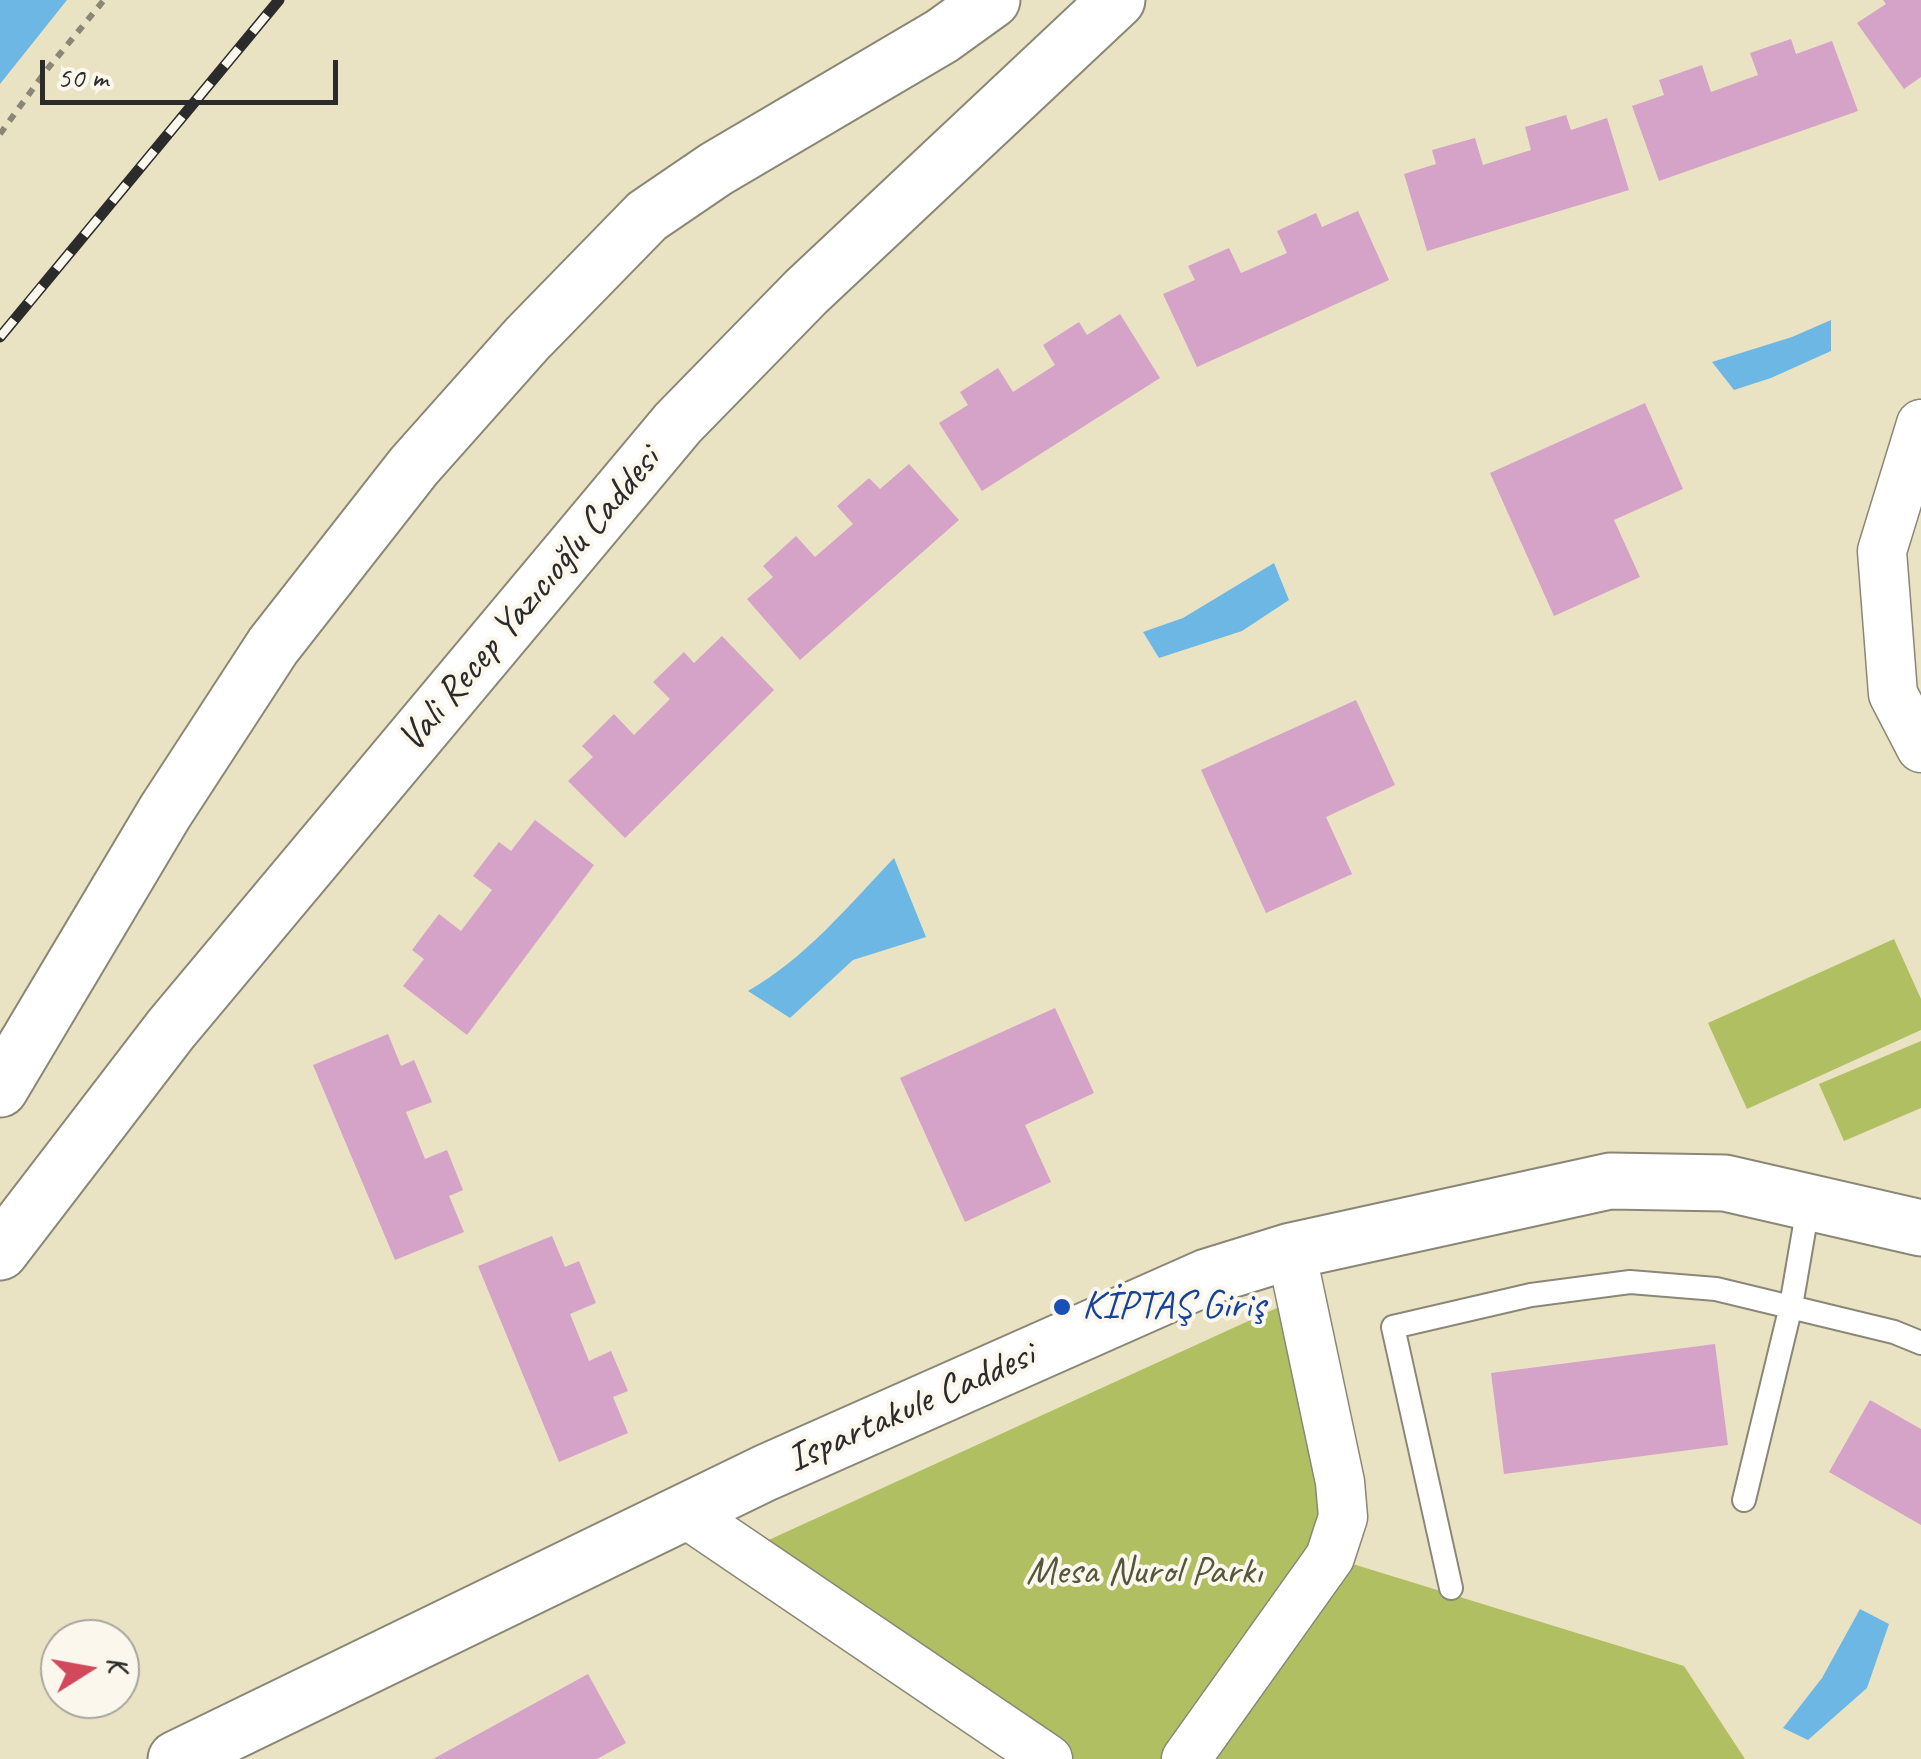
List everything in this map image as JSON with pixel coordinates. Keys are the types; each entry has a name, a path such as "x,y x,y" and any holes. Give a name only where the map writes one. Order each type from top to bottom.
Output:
{"main road":[{"path":"0,1089 165,812 273,646 414,466 527,339 647,216 716,169 942,36 992,0"},
{"name":"Vali Recep Yazıcıoğlu Caddesi","path":"0,1252 171,1029 678,423 806,292 1117,0"},
{"name":"Ispartakule Caddesi","path":"176,1759 765,1473 1207,1277 1292,1251 1610,1181 1725,1184 1921,1228"}],"street":[{"path":"1921,424 1882,551 1893,694 1921,748"},
{"path":"1186,1759 1330,1557 1343,1517 1340,1482 1292,1251"},
{"path":"685,1513 1048,1759"}],"lane":[{"path":"1744,1500 1791,1306 1809,1201"},
{"path":"1452,1588 1393,1326 1531,1295 1630,1282 1716,1289 1894,1332 1921,1344"}],"path":[{"path":"0,134 104,0"}],"green space":[{"path":"1894,939 1921,999 1921,1030 1747,1109 1708,1023"},
{"path":"1921,1041 1921,1108 1844,1141 1819,1084"},
{"name":"Mesa Nurol Parkı","path":"1301,1297 1330,1557 1684,1666 1745,1759 1010,1759 727,1559"}],"water":[{"path":"0,0 67,0 0,84"},
{"path":"1831,320 1831,351 1771,378 1734,390 1712,362 1792,337"},
{"path":"1274,563 1289,600 1242,631 1159,658 1143,632 1183,618"},
{"path":"894,858 926,937 853,960 790,1018 748,991 808,947"},
{"path":"1860,1609 1889,1624 1867,1688 1808,1740 1783,1728 1822,1678"}],"building":[{"path":"1883,0 1921,0 1921,77 1904,89 1857,23 1886,4"},
{"path":"1791,39 1796,54 1832,41 1858,111 1659,181 1632,106 1664,95 1659,80 1702,65 1711,92 1758,75 1750,53"},
{"path":"1566,115 1571,130 1607,118 1629,190 1427,251 1404,174 1436,164 1432,150 1475,138 1483,165 1531,150 1525,127"},
{"path":"1358,211 1389,280 1197,367 1163,294 1195,280 1188,266 1229,248 1241,273 1287,253 1277,231 1316,213 1322,227"},
{"path":"1120,314 1160,378 982,491 939,423 968,405 960,392 998,368 1013,392 1055,365 1043,345 1079,322 1087,335"},
{"path":"1645,403 1683,489 1614,520 1640,577 1554,616 1490,473"},
{"path":"909,464 959,520 800,660 747,599 773,577 763,566 796,536 815,557 853,524 837,506 869,478 880,489"},
{"path":"722,636 774,690 625,838 568,781 593,757 582,746 614,714 634,735 670,699 653,682 684,652 694,663"},
{"path":"1356,700 1395,785 1326,817 1352,874 1266,913 1201,770"},
{"path":"535,820 594,865 467,1035 403,986 424,959 412,950 439,914 461,931 492,890 473,876 499,842 511,851"},
{"path":"1055,1008 1094,1093 1025,1125 1051,1182 965,1222 900,1078"},
{"path":"388,1034 401,1066 414,1060 432,1102 406,1112 425,1159 447,1150 463,1190 449,1196 464,1232 395,1260 313,1065"},
{"path":"552,1236 565,1267 579,1261 596,1303 570,1314 589,1361 611,1351 628,1391 613,1397 628,1433 559,1462 478,1266"},
{"path":"1715,1344 1728,1445 1504,1474 1491,1373"},
{"path":"1870,1400 1921,1429 1921,1525 1829,1472"},
{"path":"588,1674 626,1743 597,1759 433,1759"}],"railway":[{"path":"0,337 279,0"}],"place":[{"name":"KİPTAŞ Giriş","path":"1062,1307"}]}
